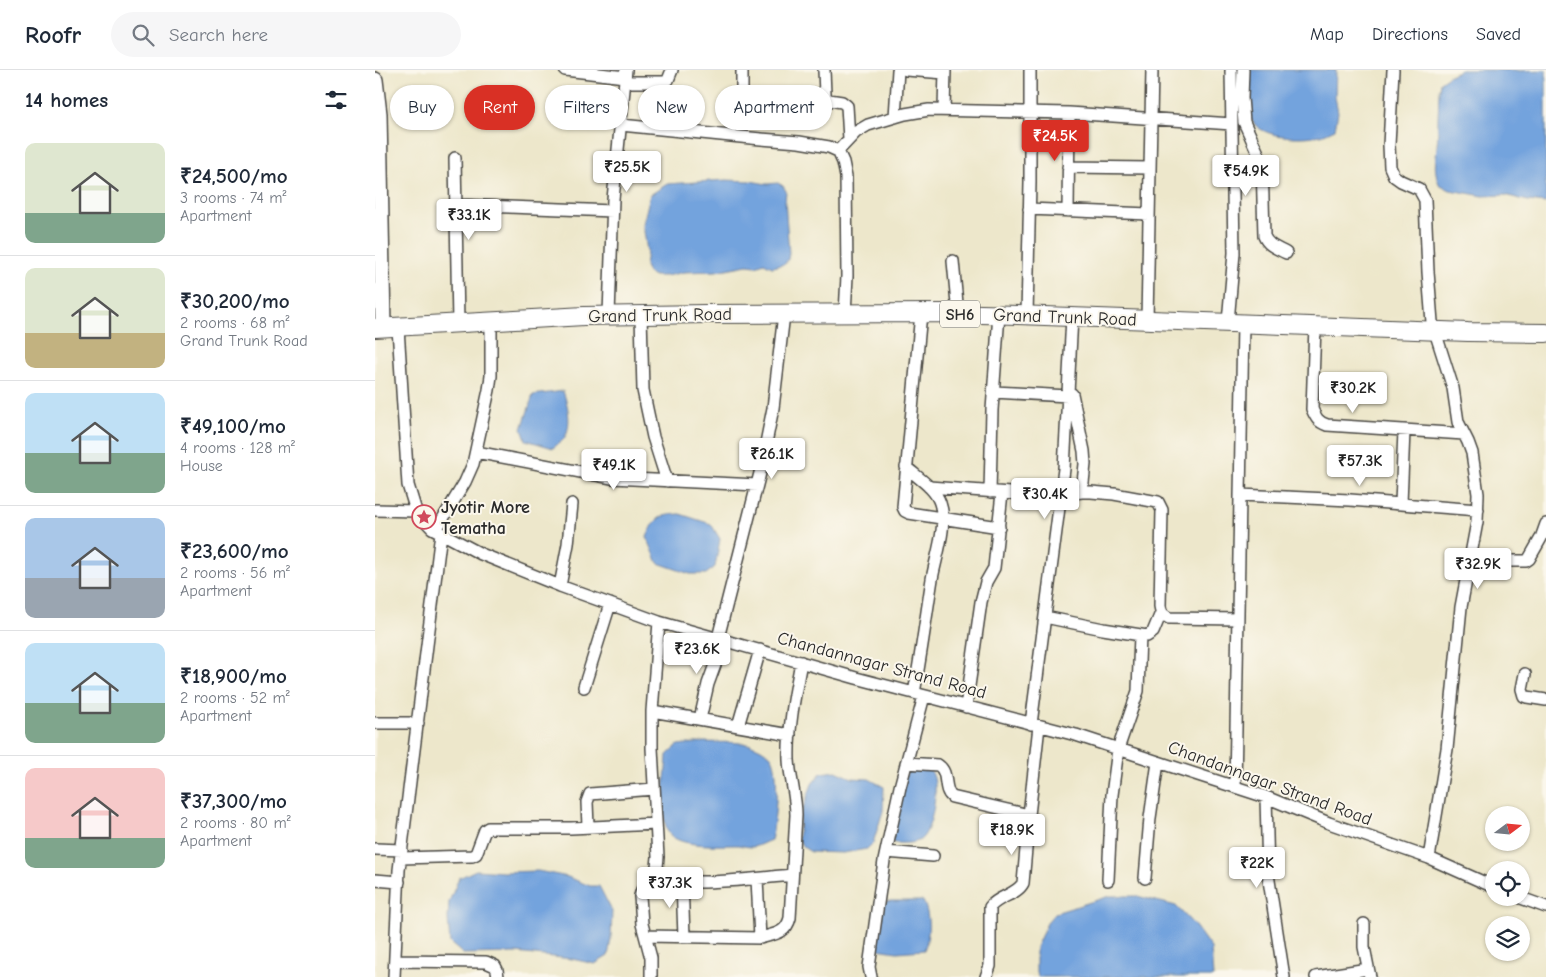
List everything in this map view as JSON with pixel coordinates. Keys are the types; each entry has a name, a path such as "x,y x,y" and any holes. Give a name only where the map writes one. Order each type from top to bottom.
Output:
{"main road":[{"name":"Grand Trunk Road","path":"385,328 609,315 921,313 999,314 1546,334"}],"street":[{"path":"565,70 665,82 668,80 672,70"},
{"path":"742,70 742,85"},
{"path":"824,70 826,98 842,102 847,106 849,139"},
{"path":"895,117 898,70"},
{"path":"906,70 945,71 945,110"},
{"path":"1027,315 1030,70"},
{"path":"1147,320 1152,70"},
{"path":"1231,70 1240,495 1235,786"},
{"path":"1243,70 1242,98 1244,122 1262,162 1264,236 1270,245 1286,253"},
{"path":"1393,70 1389,145 1391,167 1394,176 1419,189 1425,200 1427,272 1433,330 1453,388 1458,422 1472,453 1478,494 1478,510 1461,607 1447,749 1429,858"},
{"path":"375,80 377,186 385,328"},
{"path":"838,151 856,132 868,125 919,111 1069,113 1232,124"},
{"path":"1067,211 1069,113"},
{"path":"628,126 799,142 829,147 838,151 843,162 846,177 847,276 845,314"},
{"path":"609,315 613,211 621,130"},
{"path":"455,158 458,324"},
{"path":"1068,166 1150,168"},
{"path":"455,205 613,211"},
{"path":"1029,209 1149,214"},
{"path":"953,261 957,314"},
{"path":"921,313 903,507 909,514 999,527"},
{"path":"700,719 757,485 773,408 785,314"},
{"path":"990,492 999,314"},
{"path":"641,315 643,390 653,437 667,481"},
{"path":"986,977 991,966 990,906 993,902 1022,886 1045,616 1064,469 1072,317"},
{"path":"394,977 401,854 418,723 438,532 469,474 476,452 490,383 491,321"},
{"path":"1315,326 1313,409 1315,417 1319,422 1327,425 1464,434"},
{"name":"Chandannagar Strand Road","path":"385,328 408,485 416,511 438,532 481,554 560,586 659,622 1076,736 1235,786 1329,823 1429,858 1485,883"},
{"path":"1069,380 1084,450 1085,464 1082,492"},
{"path":"994,392 1068,396"},
{"path":"1401,503 1404,431"},
{"path":"476,452 612,478 757,485"},
{"path":"871,977 869,967 886,852 919,694 922,653 942,519 941,505 937,495 906,468"},
{"path":"929,487 1038,496 1061,496 1082,492 1114,494 1153,500 1161,505 1161,613 1153,632 1147,636 1140,635 1045,616"},
{"path":"966,707 981,602 986,582 994,568 1002,493"},
{"path":"1240,495 1401,503 1478,510"},
{"path":"560,586 568,544 572,504"},
{"path":"375,510 416,511"},
{"path":"1470,561 1526,561 1541,538 1546,524"},
{"path":"584,687 610,604"},
{"path":"1161,613 1169,618 1238,619"},
{"path":"651,977 651,958 641,911 640,896 641,890 657,867 658,857 652,711 659,622"},
{"path":"1108,880 1112,795 1118,749 1138,691 1140,635"},
{"path":"739,726 760,650"},
{"path":"646,936 760,938 777,934 788,925 790,918 796,801 789,762 790,735 801,662"},
{"path":"1525,674 1524,696 1546,700"},
{"path":"652,711 790,735"},
{"path":"375,723 418,723"},
{"path":"1145,878 1150,818 1159,762"},
{"path":"906,763 938,765 941,767 945,775 947,790 952,797 1029,815"},
{"path":"588,827 587,802 590,794 654,789"},
{"path":"1266,797 1268,874 1284,977"},
{"path":"375,849 401,854 472,856 476,854 485,830 488,828 571,828 656,824"},
{"path":"886,852 933,856"},
{"path":"652,876 682,881 711,882 792,875"},
{"path":"757,879 760,938"},
{"path":"375,880 399,882"},
{"path":"682,881 684,937"},
{"path":"1530,901 1546,907"},
{"path":"1316,977 1369,973 1364,924"},
{"path":"395,961 486,962 495,966 497,977"}],"water":[{"path":"1248,70 1336,70 1335,97 1338,112 1335,129 1321,135 1303,137 1281,136 1262,130 1255,124 1248,112"},
{"path":"1461,70 1546,70 1546,203 1505,195 1483,196 1450,190 1439,184 1435,165 1440,82"},
{"path":"726,180 767,184 778,183 783,186 786,191 789,253 785,264 772,267 764,263 756,266 747,265 716,271 684,272 666,276 654,276 648,273 645,266 647,251 643,224 650,195 667,184"},
{"path":"563,391 567,403 569,422 563,440 553,448 526,440 522,429 533,395"},
{"path":"680,514 711,524 720,539 715,567 706,574 690,574 658,563 647,537 659,519 667,515"},
{"path":"704,742 748,744 761,749 771,756 776,772 776,784 771,840 753,847 711,845 680,841 668,832 664,816 667,755 678,745"},
{"path":"925,766 931,771 935,781 935,800 927,830 918,841 894,843 891,841 908,767"},
{"path":"836,771 852,778 869,779 884,787 883,811 873,843 867,849 843,853 811,852 803,847 798,839 800,816 812,784 821,773"},
{"path":"476,870 503,872 538,871 568,877 590,886 599,886 612,911 608,956 595,964 572,959 516,953 463,954 450,943 449,902 459,878"},
{"path":"1110,896 1137,896 1176,906 1195,926 1211,948 1213,977 1038,977 1036,972 1036,947 1048,921 1055,913"},
{"path":"890,901 923,901 927,912 928,925 924,950 897,952 877,949 882,903"}],"place":[{"name":"Jyotir More Tematha","path":"424,517"}]}
